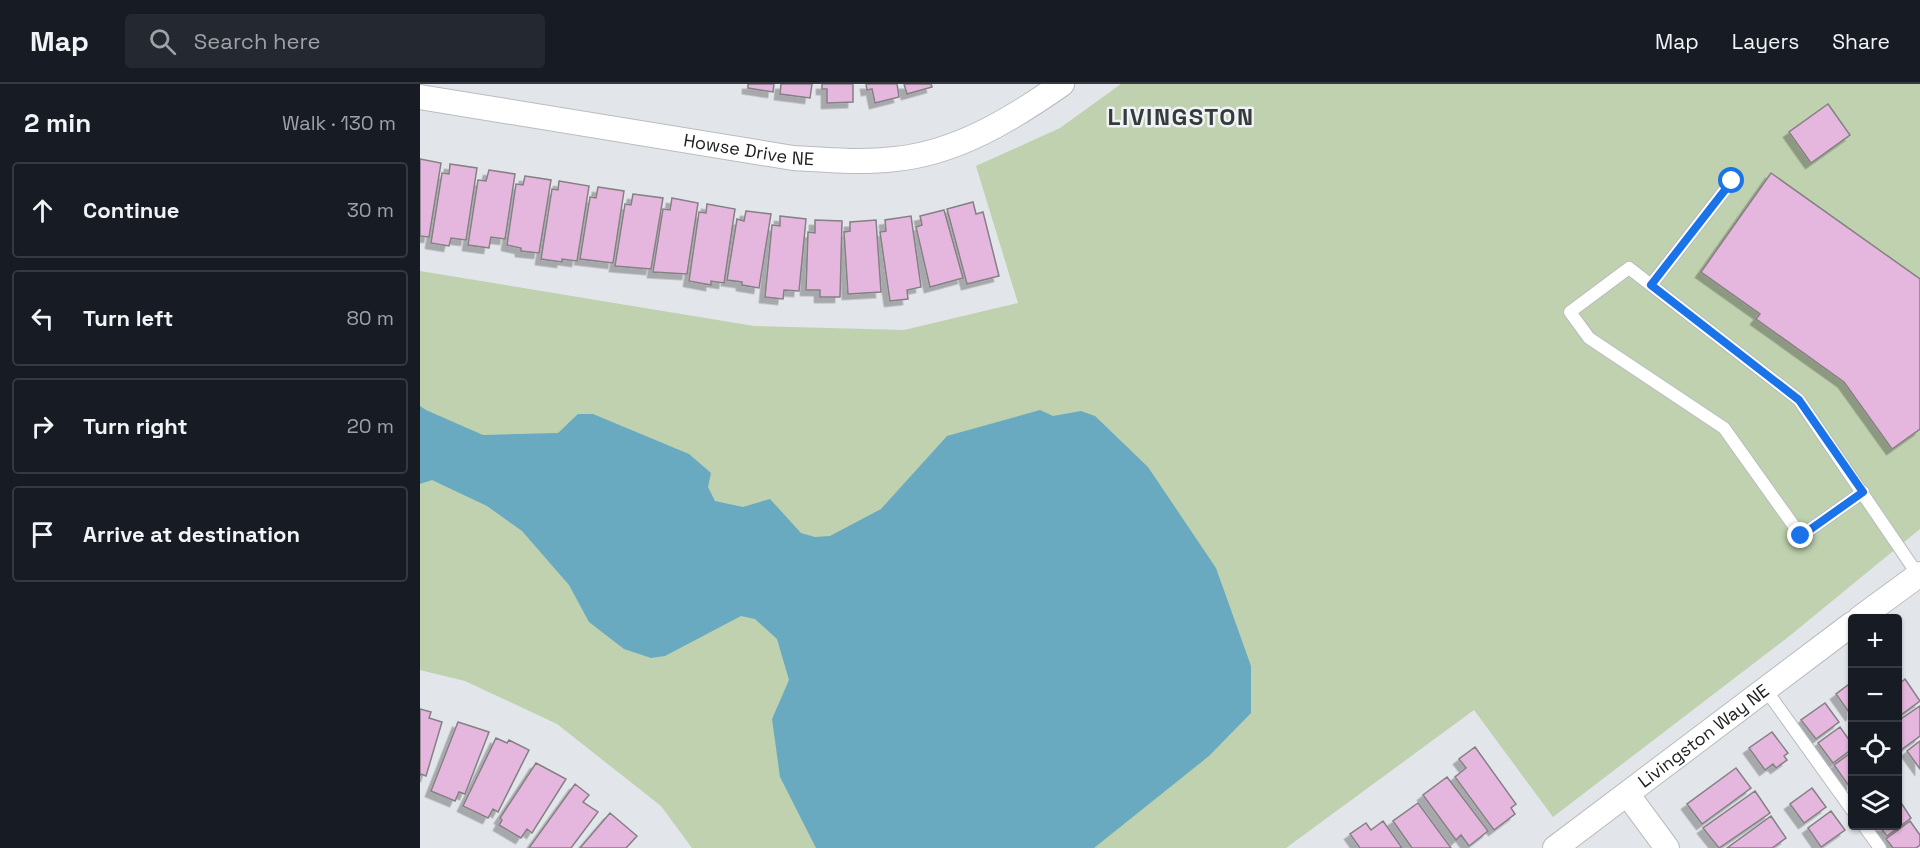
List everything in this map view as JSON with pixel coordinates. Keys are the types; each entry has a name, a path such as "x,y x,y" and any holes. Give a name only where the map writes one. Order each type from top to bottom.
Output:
{"street":[{"name":"Howse Drive NE","path":"420,97 794,158 849,161 896,159 938,151 973,138 1013,116 1062,84"},
{"path":"1866,614 1919,576"},
{"name":"Livingston Way NE","path":"1555,848 1848,627"},
{"path":"1628,795 1666,848"}],"lane":[{"path":"1651,285 1732,181"},
{"path":"1863,492 1801,536 1724,428 1589,338 1570,312 1629,268 1799,400 1863,492 1919,576"},
{"path":"1766,690 1848,804"},
{"path":"1867,830 1880,848"}],"green space":[{"path":"1121,84 1920,84 1920,529 1787,638 1553,817 1474,710 1286,848 692,848 661,806 557,724 465,681 420,670 420,271 754,326 904,330 1018,303 976,166 1060,128"}],"water":[{"path":"420,406 483,435 558,433 578,414 593,414 689,454 711,473 708,487 715,501 743,507 770,499 801,533 815,537 830,536 881,509 947,436 1040,410 1053,416 1081,411 1095,416 1148,467 1216,568 1251,666 1251,713 1209,756 1094,848 816,848 780,777 772,719 789,680 777,639 755,619 741,616 665,656 651,658 624,649 589,622 569,585 522,531 487,506 432,480 420,484"}],"building":[{"path":"748,84 774,84 773,92 748,88"},
{"path":"781,84 812,84 810,98 780,94"},
{"path":"822,84 853,84 853,102 827,103 827,89 822,89"},
{"path":"866,84 897,84 899,97 875,103 872,89 867,90"},
{"path":"904,84 931,84 932,87 907,94"},
{"path":"1828,104 1850,135 1811,163 1789,132"},
{"path":"420,159 441,163 429,237 420,236"},
{"path":"450,164 477,168 466,240 451,238 449,246 431,243 442,173 449,174"},
{"path":"489,170 515,174 505,239 491,237 489,248 468,245 478,180 486,181"},
{"path":"1771,173 1920,279 1920,429 1892,449 1844,382 1756,319 1760,314 1701,272"},
{"path":"525,176 551,180 539,253 521,251 521,248 507,245 516,184 523,185"},
{"path":"559,181 589,186 577,261 562,259 562,262 541,259 552,189 558,190"},
{"path":"598,187 624,191 613,263 580,259 590,197 596,198"},
{"path":"633,194 663,198 651,269 615,266 625,204 631,205"},
{"path":"672,198 698,203 687,274 653,272 663,209 670,210"},
{"path":"973,202 976,214 983,212 999,276 967,284 947,209"},
{"path":"707,204 735,209 724,283 711,281 711,285 689,281 699,212 706,213"},
{"path":"944,210 963,278 930,287 916,227 922,225 920,216"},
{"path":"746,211 771,214 759,288 727,280 737,219 744,221"},
{"path":"780,216 806,219 799,291 784,290 783,299 765,297 772,225 780,226"},
{"path":"911,216 921,287 907,290 908,299 890,301 880,232 886,231 885,220"},
{"path":"815,220 842,221 840,297 820,297 820,290 806,290 808,232 815,233"},
{"path":"876,220 881,292 848,294 844,232 850,231 850,222"},
{"path":"1905,679 1920,701 1902,714 1902,682"},
{"path":"1848,685 1848,711 1836,694"},
{"path":"1825,703 1839,722 1816,739 1801,720"},
{"path":"1920,706 1920,736 1902,749 1902,722 1902,718"},
{"path":"420,709 431,712 429,718 442,722 426,776 421,774 420,776"},
{"path":"458,722 489,732 465,794 459,792 455,801 431,791"},
{"path":"1840,727 1848,738 1848,752 1833,763 1818,743"},
{"path":"1772,732 1788,753 1784,756 1787,760 1776,768 1773,764 1765,770 1749,748"},
{"path":"496,738 507,743 509,740 529,750 498,812 493,809 488,818 463,806"},
{"path":"1920,741 1920,769 1907,751"},
{"path":"1475,747 1516,804 1511,808 1515,814 1494,830 1455,777 1466,768 1459,759"},
{"path":"1848,755 1848,785 1834,765"},
{"path":"536,763 566,779 532,833 527,829 521,838 499,825 502,820 500,818"},
{"path":"1736,768 1751,788 1702,824 1687,804"},
{"path":"1447,777 1488,831 1469,846 1461,835 1456,840 1423,795"},
{"path":"575,784 589,795 583,802 598,812 571,848 529,848"},
{"path":"1812,788 1826,807 1804,823 1790,804"},
{"path":"1755,791 1770,813 1719,848 1703,828"},
{"path":"1418,803 1451,848 1412,848 1393,821"},
{"path":"1902,804 1911,818 1902,825"},
{"path":"1831,811 1845,830 1821,847 1808,828"},
{"path":"610,813 637,836 626,848 580,848"},
{"path":"1771,816 1786,838 1772,848 1727,848"},
{"path":"1383,821 1402,848 1360,848 1350,834 1366,823 1371,830"},
{"path":"1910,821 1920,835 1920,845 1916,848 1893,848 1886,839 1898,830 1902,830 1902,827"},
{"path":"1882,830 1895,830 1887,836"}],"district":[{"name":"LIVINGSTON","path":"1181,117"}],"route":[{"path":"1732,181 1651,285 1799,400 1863,492 1801,536"}]}
